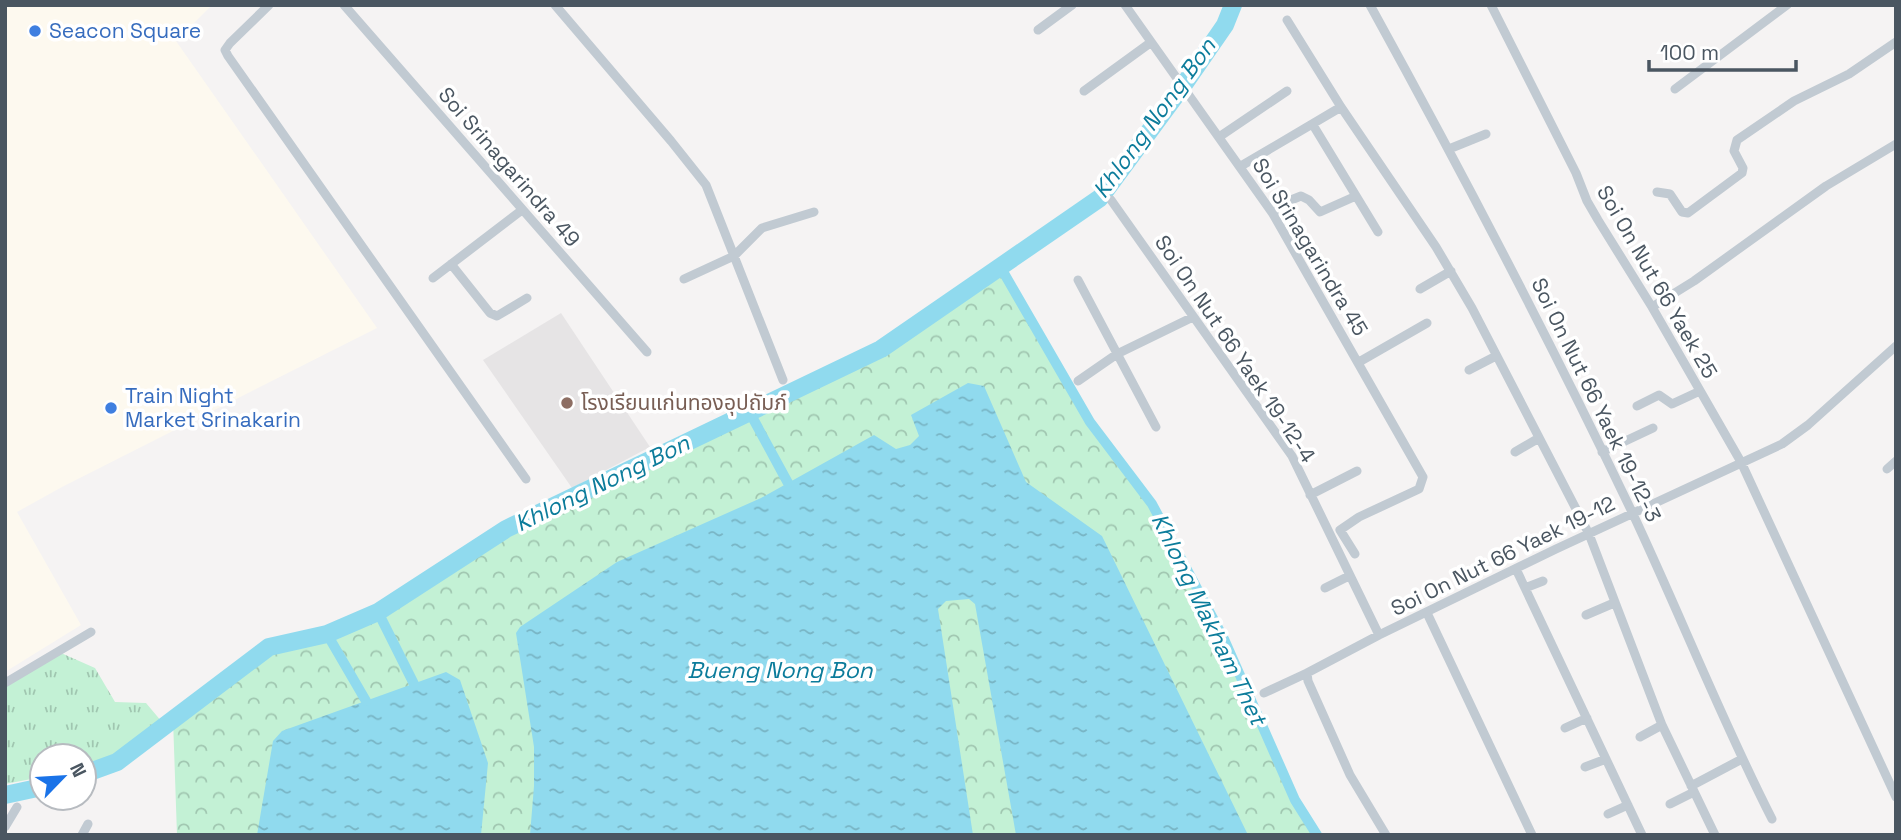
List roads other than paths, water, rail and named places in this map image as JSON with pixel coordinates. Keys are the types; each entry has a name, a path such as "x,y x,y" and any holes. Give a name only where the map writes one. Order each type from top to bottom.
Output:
{"street":[{"path":"269,5 230,43 225,50 228,56 526,479"},
{"name":"Soi Srinagarindra 49","path":"344,5 648,352"},
{"path":"555,5 706,185 783,380"},
{"path":"1038,30 1072,5"},
{"name":"Soi Srinagarindra 45","path":"1125,5 1273,214 1423,477 1419,489 1359,517 1340,530 1355,554"},
{"name":"Soi On Nut 66 Yaek 19-12-3","path":"1370,5 1527,297 1632,513 1742,760 1772,819"},
{"name":"Soi On Nut 66 Yaek 25","path":"1491,5 1576,173 1587,201 1652,307 1741,462 1896,797"},
{"path":"1675,89 1787,5"},
{"path":"1287,20 1341,107 1451,271 1496,356 1589,534 1662,725 1715,835"},
{"path":"1657,192 1670,194 1682,212 1688,212 1742,173 1743,168 1734,151 1737,140 1794,100 1849,74 1896,42"},
{"path":"1084,91 1150,43"},
{"path":"1219,136 1287,91"},
{"path":"1241,166 1341,107"},
{"path":"1312,125 1378,232"},
{"path":"1449,149 1486,134"},
{"path":"1652,307 1694,281 1826,186 1896,144"},
{"path":"1273,214 1301,196 1320,212 1356,196"},
{"name":"Soi On Nut 66 Yaek 19-12-4","path":"1111,200 1292,456 1379,635"},
{"path":"433,278 522,210"},
{"path":"684,279 734,256 762,228 814,212"},
{"path":"452,264 490,313 497,316 527,298"},
{"path":"1420,289 1451,271"},
{"path":"1077,280 1157,427"},
{"path":"1078,381 1117,354 1193,317"},
{"path":"1359,362 1427,323"},
{"name":"Soi On Nut 66 Yaek 19-12","path":"1264,693 1632,513 1782,444 1896,346"},
{"path":"1469,370 1496,356"},
{"path":"1637,406 1660,395 1672,404 1700,391"},
{"path":"1602,452 1653,428"},
{"path":"1515,452 1539,438"},
{"path":"1887,468 1896,461"},
{"path":"1310,495 1357,471"},
{"path":"1516,569 1642,835"},
{"path":"1325,588 1349,576"},
{"path":"1525,588 1543,581"},
{"path":"1586,615 1614,603"},
{"path":"1427,614 1532,835"},
{"path":"5,683 91,632"},
{"path":"1307,673 1308,681 1349,775 1386,835"},
{"path":"1565,728 1587,718"},
{"path":"1640,737 1662,725"},
{"path":"1586,767 1606,759"},
{"path":"1670,804 1742,760"},
{"path":"1608,814 1628,805"},
{"path":"5,827 17,807"},
{"path":"82,835 88,824"}],"water":[{"name":"Bueng Nong Bon","path":"968,383 984,386 1026,482 1102,536 1248,835 1016,835 975,604 969,599 946,601 938,609 973,835 530,835 534,747 516,633 520,627 617,562 761,498 874,435 896,449 910,445 919,436 911,415"},
{"path":"446,672 460,680 488,763 481,835 257,835 273,741 282,731"}],"waterway":[{"name":"Khlong Nong Bon","path":"98,769 117,762 269,647 327,634 378,612 506,529 881,349 1100,198 1225,25 1233,5"},
{"name":"Khlong Makham Thet","path":"1001,268 1090,422 1152,504 1224,639 1295,800 1317,835"},
{"path":"750,413 788,483"},
{"path":"378,612 414,684"},
{"path":"327,634 366,701"},
{"name":"Khlong Nong Bon","path":"5,795 28,790"}],"place":[{"name":"Seacon Square","path":"35,31"},
{"name":"โรงเรียนแก่นทองอุปถัมภ์","path":"567,403"},
{"name":"Train Night Market Srinakarin","path":"111,408"}]}
